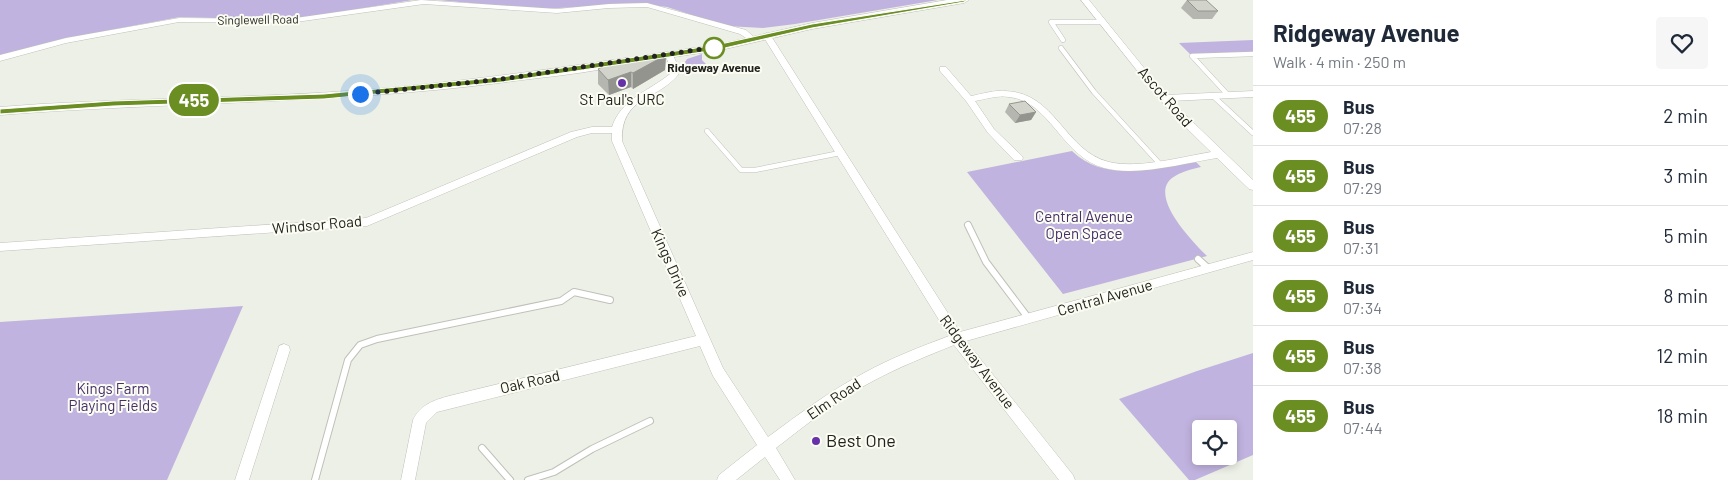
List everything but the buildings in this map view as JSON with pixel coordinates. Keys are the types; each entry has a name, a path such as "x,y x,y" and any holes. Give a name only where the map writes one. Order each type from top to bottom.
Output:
{"street":[{"path":"0,112 113,104 324,96 502,79 669,55 812,26 964,0"},
{"name":"Ascot Road","path":"1085,0 1164,98 1253,186"},
{"name":"Singlewell Road","path":"0,58 66,41 179,20 289,21 424,2 557,12 609,6 647,5 743,32 752,39"},
{"name":"Ridgeway Avenue","path":"767,36 957,339 1068,480"},
{"path":"616,130 618,121 626,109 674,75 674,66 669,55"},
{"path":"943,69 969,99 991,131 1018,158"},
{"path":"969,99 1008,93 1029,99 1042,107 1076,149 1094,162 1104,165 1124,168 1219,154"},
{"path":"1164,98 1253,94"},
{"name":"Windsor Road","path":"0,247 367,222 574,134 592,130 616,130"},
{"name":"Kings Drive","path":"616,130 623,155 727,388 788,480"},
{"name":"Central Avenue","path":"957,339 1253,256"},
{"name":"Elm Road","path":"724,480 856,384 957,339"},
{"name":"Oak Road","path":"408,480 420,420 433,407 704,340"},
{"path":"242,480 284,350"}],"lane":[{"path":"1063,40 1051,22 1101,22"},
{"path":"1061,48 1094,92 1159,163"},
{"path":"1228,96 1192,56 1253,54"},
{"path":"1213,96 1253,133"},
{"path":"707,131 741,170 755,170 840,153"},
{"path":"968,225 972,239 981,254 1030,319"},
{"path":"1198,259 1208,268"},
{"path":"315,480 348,360 360,345 377,339 561,301 574,292 610,300"},
{"path":"528,480 554,472 592,449 650,421"},
{"path":"482,448 510,480"}],"green space":[{"path":"0,0 413,0 277,20 180,17 89,34 0,56"},
{"path":"437,0 938,0 763,28 726,26 667,7 643,4 538,9"},
{"path":"1253,40 1253,52 1191,55 1179,43"},
{"path":"702,54 702,60 706,64 686,75 685,62 687,59"},
{"name":"Central Avenue Open Space","path":"1072,151 1085,161 1115,170 1131,171 1196,162 1201,167 1182,172 1172,178 1166,186 1166,196 1169,208 1184,231 1207,256 1063,294 967,172"},
{"name":"Kings Farm Playing Fields","path":"243,306 167,480 0,480 0,322"},
{"path":"1253,353 1253,455 1237,462 1237,420 1192,420 1192,465 1230,465 1195,480 1189,480 1119,399"}],"bus line":[{"name":"455","path":"0,111 113,104 324,96 502,79 716,47 812,26 964,0"}],"place":[{"name":"Ridgeway Avenue","path":"714,48"},
{"name":"St Paul's URC","path":"622,83"},
{"name":"Best One","path":"816,441"}],"route":[{"path":"360,94 556,72 716,47 714,48"}]}
